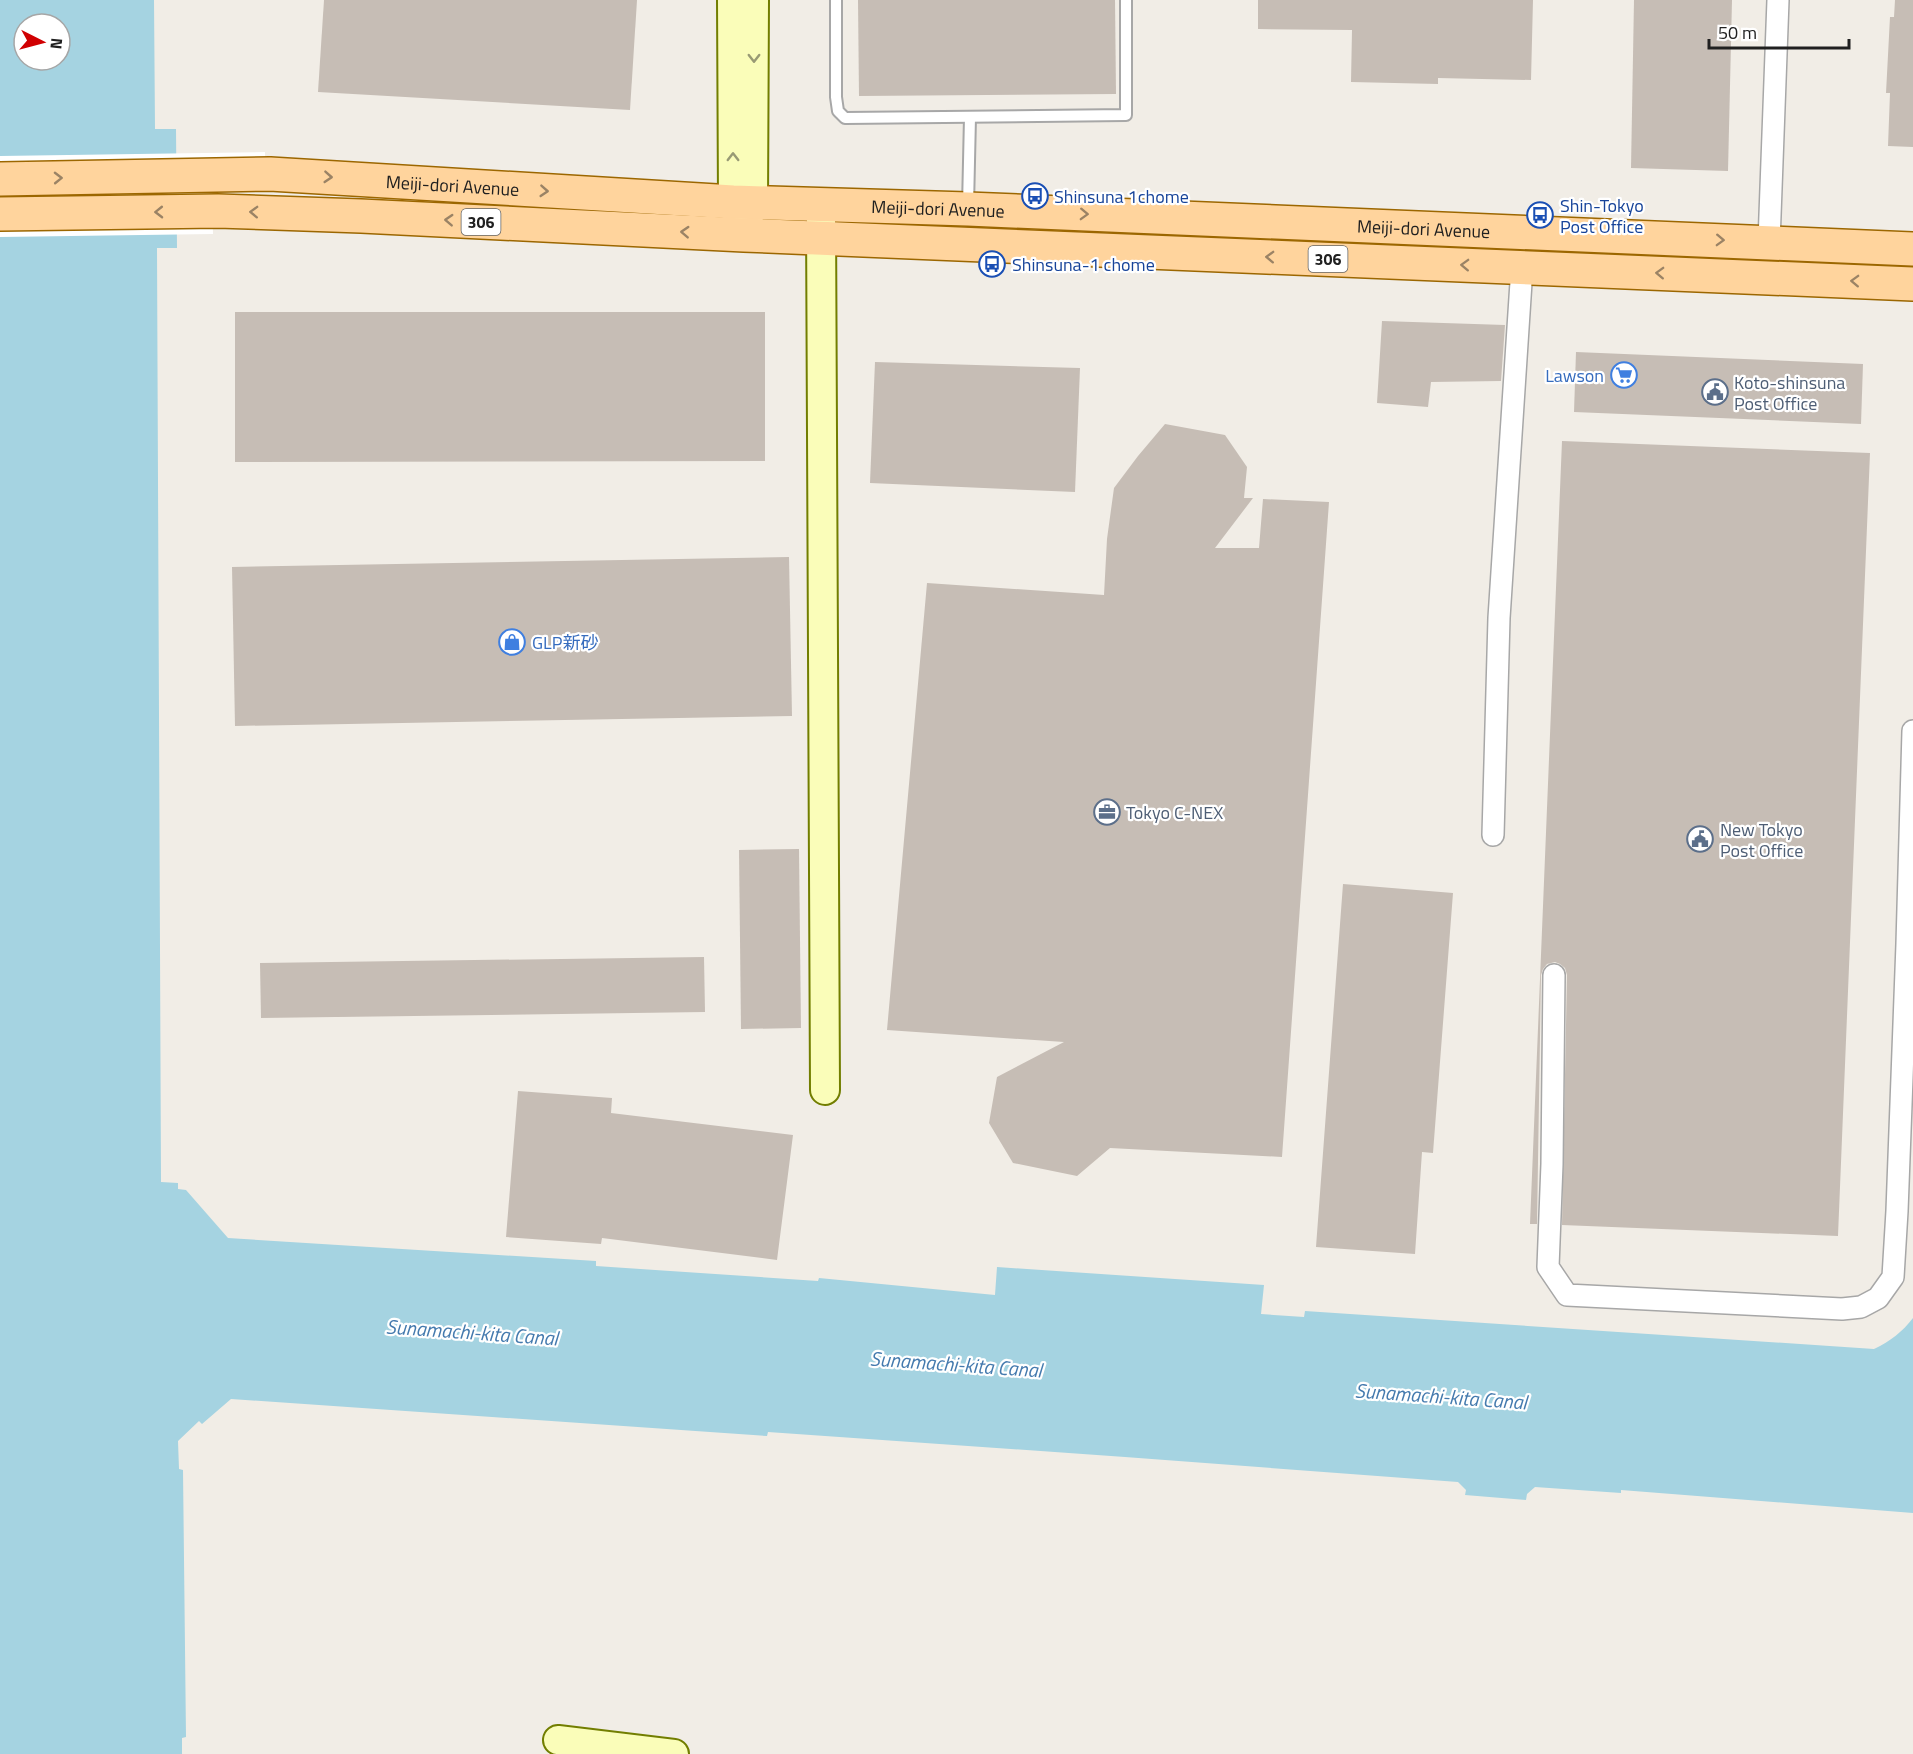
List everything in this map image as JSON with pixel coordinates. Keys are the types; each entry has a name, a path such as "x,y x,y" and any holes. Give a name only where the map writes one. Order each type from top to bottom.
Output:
{"main road":[{"name":"Meiji-dori Avenue","path":"0,179 270,174 743,203 968,209 1913,249"},
{"name":"Meiji-dori Avenue","path":"0,214 218,211 361,216 744,235 1913,284"}],"street":[{"path":"732,0 744,235"},
{"path":"743,203 754,0"},
{"path":"1769,242 1778,0"},
{"path":"821,205 825,1090"},
{"path":"1493,835 1499,618 1522,267"},
{"path":"1554,975 1552,1164 1548,1267 1567,1295 1842,1309 1861,1307 1878,1298 1893,1277 1898,1211 1913,731"},
{"path":"558,1740 674,1754"}],"lane":[{"path":"836,0 836,97 838,111 846,118 1126,115 1126,0"},
{"path":"968,209 970,117"}],"water":[{"name":"Sunamachi-kita Canal","path":"0,0 154,0 155,129 176,129 177,248 157,248 161,1182 178,1183 178,1189 186,1190 228,1238 596,1261 596,1266 818,1281 819,1278 995,1295 997,1267 1264,1285 1261,1314 1304,1317 1305,1311 1874,1349 1896,1336 1913,1318 1913,1513 1621,1490 1621,1493 1535,1487 1527,1494 1526,1500 1465,1495 1466,1490 1458,1482 768,1432 767,1436 231,1399 202,1424 199,1421 178,1441 179,1469 183,1470 186,1737 182,1738 182,1754 0,1754"}],"pier":[{"path":"265,152 266,191 212,192 213,234 0,237 0,156"}],"building":[{"path":"324,0 637,0 630,110 318,92"},
{"path":"858,0 1115,0 1116,94 859,96"},
{"path":"1258,0 1533,0 1531,80 1438,78 1438,84 1351,82 1352,30 1258,29"},
{"path":"1634,0 1732,0 1728,171 1631,168"},
{"path":"1895,0 1913,0 1913,147 1888,146 1890,93 1886,93 1890,17 1894,17"},
{"path":"235,312 765,312 765,461 235,462"},
{"path":"1382,321 1505,325 1501,381 1431,382 1428,407 1377,403"},
{"path":"1576,352 1863,364 1861,424 1574,412"},
{"path":"875,362 1080,368 1075,492 870,483"},
{"name":"Tokyo C-NEX","path":"1165,424 1225,435 1247,467 1244,498 1253,498 1215,548 1259,548 1263,499 1329,502 1282,1157 1110,1148 1077,1176 1013,1163 989,1123 997,1077 1064,1042 887,1030 927,583 1104,595 1107,539 1114,488"},
{"name":"New Tokyo Post Office","path":"1562,441 1870,453 1838,1236 1562,1225 1567,975 1565,968 1555,962 1547,964 1541,975 1537,1224 1530,1224"},
{"name":"GLP新砂","path":"789,557 792,716 235,726 232,567"},
{"path":"799,849 801,1028 741,1029 739,850"},
{"path":"1343,884 1453,893 1433,1153 1422,1152 1415,1254 1316,1247"},
{"path":"704,957 705,1012 261,1018 260,963"},
{"path":"518,1091 612,1098 611,1113 793,1135 777,1260 602,1238 601,1244 506,1237"}],"place":[{"name":"Shinsuna 1chome","path":"1035,196"},
{"name":"Shin-Tokyo Post Office","path":"1540,215"},
{"name":"Shinsuna-1 chome","path":"992,264"},
{"name":"Lawson","path":"1624,375"},
{"name":"Koto-shinsuna Post Office","path":"1715,392"},
{"name":"GLP新砂","path":"512,642"},
{"name":"Tokyo C-NEX","path":"1107,812"},
{"name":"New Tokyo Post Office","path":"1700,839"}]}
